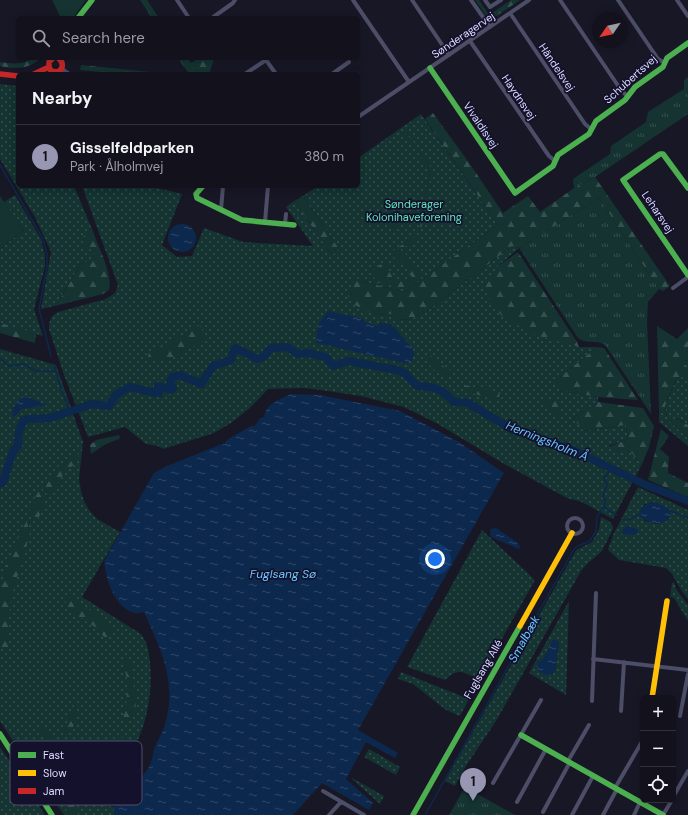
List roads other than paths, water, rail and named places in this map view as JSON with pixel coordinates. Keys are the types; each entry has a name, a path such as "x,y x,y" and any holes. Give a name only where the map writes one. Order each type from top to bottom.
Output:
{"street":[{"path":"80,16 92,0"},
{"path":"177,0 188,16"},
{"path":"215,16 235,0"},
{"path":"353,0 409,82"},
{"path":"412,0 449,55"},
{"path":"471,0 490,27"},
{"name":"Sønderagervej","path":"485,0 490,7 500,0"},
{"path":"560,0 621,90 627,96"},
{"path":"618,0 658,58 665,63"},
{"path":"677,0 688,16"},
{"name":"Sønderagervej","path":"360,116 527,1"},
{"name":"Händelsvej","path":"510,14 585,124 592,129"},
{"name":"Haydnsvej","path":"470,41 548,156 555,161"},
{"name":"Schubertsvej","path":"515,193 553,166 558,155 589,134 596,121 625,100 635,86 663,67 667,58 688,43"},
{"path":"49,67 49,62 51,60"},
{"path":"49,67 55,72 59,72 62,69 63,63 60,60"},
{"path":"248,72 266,60"},
{"path":"268,60 275,72"},
{"path":"335,72 349,62"},
{"path":"39,72 49,67"},
{"name":"Vivaldisvej","path":"430,68 515,193"},
{"path":"62,69 66,72"},
{"path":"0,74 16,76"},
{"name":"Leharsvej","path":"688,188 663,154 660,154 623,180 688,276"},
{"path":"201,188 196,194 197,198 242,220 294,225"},
{"path":"220,210 223,188"},
{"path":"265,222 268,188"},
{"path":"285,224 286,214"},
{"path":"673,288 688,276"},
{"name":"Fuglsang Allé","path":"413,815 572,533"},
{"path":"592,701 596,593"},
{"path":"652,695 667,601"},
{"path":"593,659 688,670"},
{"path":"621,711 624,662"},
{"path":"680,716 688,674"},
{"path":"493,783 541,700"},
{"path":"543,812 589,725"},
{"path":"0,734 10,750"},
{"path":"521,734 640,802 634,815"},
{"path":"603,815 640,745"},
{"path":"517,802 546,749"},
{"path":"676,792 688,771"},
{"path":"572,815 594,776"},
{"path":"322,791 364,815"},
{"path":"329,815 341,802"},
{"path":"642,803 663,815 670,803"},
{"path":"46,805 52,815"}],"water":[{"path":"182,224 192,228 196,238 192,248 182,252 172,248 168,238 172,228"},
{"path":"328,311 361,318 365,322 377,326 380,323 391,324 413,349 414,354 412,361 404,363 316,343 318,325"},
{"name":"Fuglsang Sø","path":"291,394 320,395 400,411 459,442 504,473 358,730 398,753 395,758 366,742 346,779 373,803 369,810 322,783 293,815 114,815 115,805 142,805 142,777 150,765 154,749 168,714 169,684 162,655 144,612 133,613 125,608 115,597 109,583 104,561 154,473 167,466 225,444 230,438 251,426 255,426 260,418 264,417 268,408 278,400"},
{"path":"21,398 30,398 48,405 21,409 15,417 12,417 13,408"},
{"path":"653,502 668,509 670,517 667,520 657,523 651,522 645,520 639,515 643,506"},
{"path":"628,526 637,529 638,533 632,535 621,534 624,528"},
{"path":"496,528 518,543 520,546 519,549 491,537 491,529"},
{"path":"553,640 557,640 559,643 555,670 552,675 546,675 538,671 537,661 540,662 544,658"}],"waterway":[{"path":"0,165 43,239 47,254 47,267 39,309 51,356"},
{"name":"Herningsholm Å","path":"0,484 3,482 13,451 18,446 19,431 24,420 50,418 92,404 109,406 116,395 129,387 156,393 159,393 158,386 171,390 173,388 170,381 173,377 180,375 201,384 213,366 231,360 236,348 257,359 263,357 271,348 287,347 298,354 308,353 326,357 333,366 348,361 397,370 406,374 417,386 438,389 454,402 468,403 513,430 571,449 646,485 688,501"},
{"path":"0,359 9,366 24,364 36,371 56,371"},
{"path":"54,365 62,392 70,411"},
{"name":"Smalbæk","path":"425,815 574,549 590,541 596,531 597,517 606,502 603,497 607,484 604,479 611,469"},
{"path":"603,507 617,515"},
{"path":"666,509 688,518"},
{"path":"623,519 628,520 641,514"}],"place":[{"name":"Gisselfeldparken","path":"473,801"}],"park label":[{"name":"Sønderager Kolonihaveforening","path":"414,210"}]}
